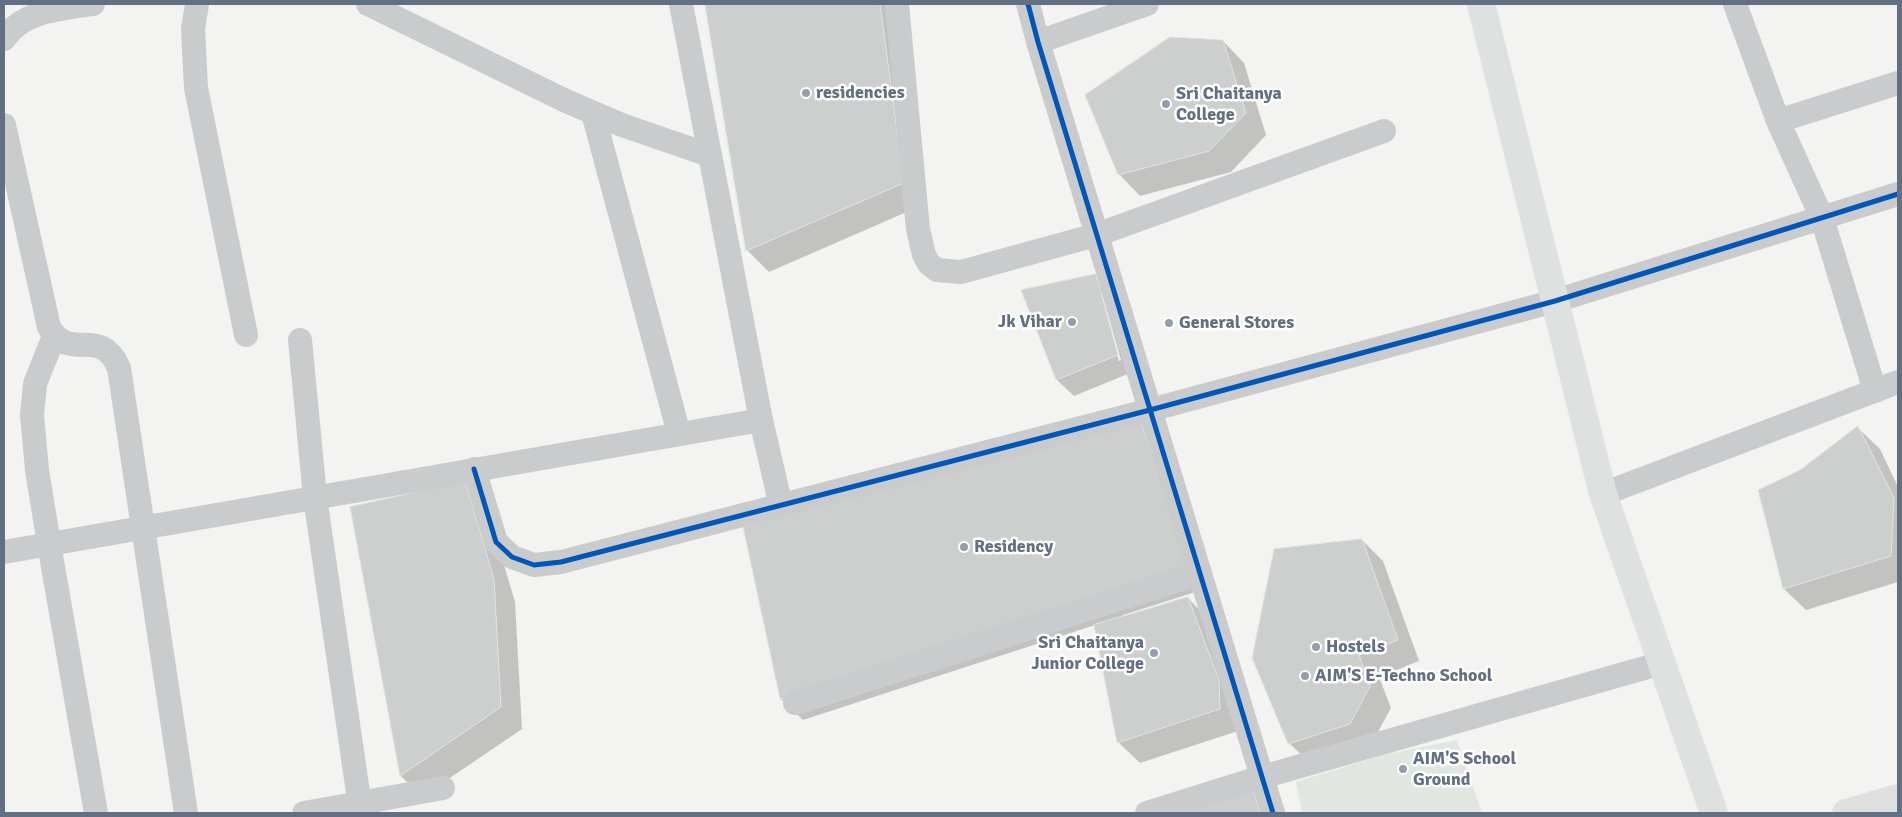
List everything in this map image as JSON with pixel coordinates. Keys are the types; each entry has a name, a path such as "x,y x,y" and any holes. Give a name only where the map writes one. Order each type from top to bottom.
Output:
{"street":[{"path":"4,39 9,31 25,19 48,11 93,4"},
{"path":"196,4 193,29 196,88 246,335"},
{"path":"368,4 593,113 709,155"},
{"path":"681,4 761,420 781,506"},
{"path":"896,4 918,229 924,255 929,264 936,270 961,272 1096,235 1384,131"},
{"path":"1028,4 1096,235 1273,813"},
{"path":"1038,42 1147,4"},
{"path":"1481,4 1603,494 1714,813"},
{"path":"1735,4 1778,122 1822,218 1875,391"},
{"path":"1778,122 1898,83"},
{"path":"593,113 679,434"},
{"path":"4,125 49,327 54,336 68,344 95,345 105,348 116,360 119,368 186,813"},
{"path":"474,469 496,542 512,557 534,565 562,562 1150,410 1555,301 1898,194"},
{"path":"54,336 35,384 32,416 37,470 96,813"},
{"path":"300,340 315,497 360,808"},
{"path":"1603,494 1898,382"},
{"path":"4,552 761,420"},
{"path":"795,703 1200,572"},
{"path":"1147,813 1262,777 1662,663"},
{"path":"304,813 360,808 443,788"},
{"path":"1846,813 1898,798"}],"shaded area":[{"name":"AIM'S School Ground","path":"1457,740 1482,813 1302,813 1296,782 1383,755"}],"building":[{"name":"residencies","path":"705,4 880,4 904,183 746,251"},
{"name":"Sri Chaitanya College","path":"1170,37 1223,40 1246,113 1209,151 1118,175 1085,95"},
{"name":"Jk Vihar","path":"1096,274 1118,355 1056,380 1021,290"},
{"name":"Residency","path":"1141,422 1187,566 780,699 743,527"},
{"path":"1858,426 1894,498 1891,556 1783,589 1758,490 1800,470"},
{"path":"465,481 494,579 501,707 400,776 350,507"},
{"name":"Hostels","path":"1362,539 1398,640 1359,655 1370,686 1350,724 1288,744 1252,658 1274,549"},
{"name":"Sri Chaitanya Junior College","path":"1188,597 1219,680 1220,709 1117,743 1094,625"},
{"path":"1253,789 1260,813 1174,813"}],"cycle path":[{"path":"1028,4 1273,813"},
{"path":"474,469 496,542 512,557 534,565 561,562 1150,410 1555,301 1898,194"}],"place":[{"name":"residencies","path":"806,93"},
{"name":"Sri Chaitanya College","path":"1166,104"},
{"name":"Jk Vihar","path":"1072,322"},
{"name":"General Stores","path":"1169,323"},
{"name":"Residency","path":"964,547"},
{"name":"Hostels","path":"1316,647"},
{"name":"Sri Chaitanya Junior College","path":"1154,653"},
{"name":"AIM'S E-Techno School","path":"1305,676"},
{"name":"AIM'S School Ground","path":"1403,769"}]}
